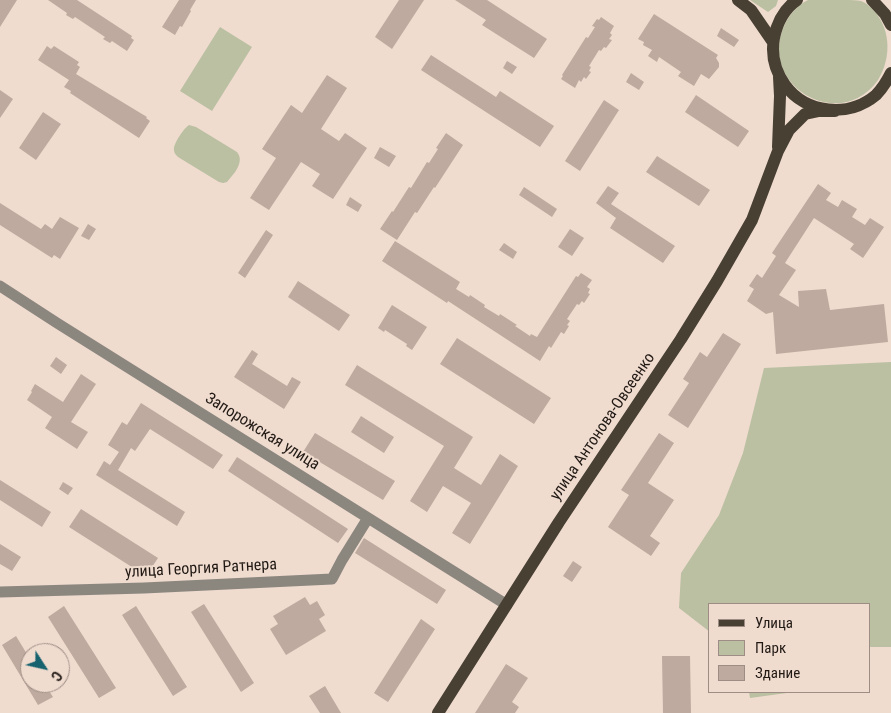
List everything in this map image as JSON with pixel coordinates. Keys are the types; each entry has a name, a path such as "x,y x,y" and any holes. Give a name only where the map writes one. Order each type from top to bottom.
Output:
{"main road":[{"path":"738,0 751,10 773,42"},
{"path":"797,0 785,11 775,31 772,51 779,77 789,91 803,102 818,108 835,111"},
{"path":"872,0 888,20"},
{"path":"882,0 888,20"},
{"name":"улица Антонова-Овсеенко","path":"438,713 559,522 681,339 717,281 752,220 778,151 789,130 805,114 851,108 866,102 885,84 891,73"},
{"name":"улица Антонова-Овсеенко","path":"778,151 779,77"}],"street":[{"name":"Запорожская улица","path":"0,286 507,604"},
{"name":"улица Георгия Ратнера","path":"0,592 144,588 332,579 368,518"}],"green space":[{"path":"750,0 778,0 776,6 768,12"},
{"path":"808,0 861,1 871,8 881,20 887,37 885,63 878,80 862,96 843,103 824,102 806,95 792,83 782,66 779,46 785,24 795,10"},
{"path":"220,27 252,47 212,111 180,91"},
{"path":"189,125 196,127 237,152 240,160 239,164 227,182 219,182 175,154 174,147 177,140"},
{"path":"891,362 891,647 871,647 871,603 708,603 708,630 679,608 681,573 719,515 743,453 764,368"},
{"path":"749,693 787,693 750,698"}],"building":[{"path":"0,0 17,0 0,27"},
{"path":"48,0 77,0 132,36 131,38 134,40 127,51 112,41 110,43 103,39 105,37 75,17 73,19 66,15 67,13"},
{"path":"179,0 196,0 182,27 180,26 175,35 162,27"},
{"path":"399,0 424,0 392,49 375,37"},
{"path":"455,0 487,0 547,39 534,58 482,25 486,20"},
{"path":"654,14 718,55 716,58 719,67 709,79 701,74 694,86 678,76 681,72 659,57 657,62 648,56 652,50 643,45 644,42 638,39"},
{"path":"601,17 614,26 609,39 612,40 606,48 604,47 601,51 599,50 589,66 591,67 589,71 591,72 586,79 584,77 581,82 579,80 575,88 561,79 562,75 586,37 588,38 595,27 592,26"},
{"path":"721,28 739,40 734,47 717,36"},
{"path":"47,46 51,49 54,46 79,62 77,65 80,67 76,74 147,117 150,121 139,138 70,93 71,91 64,87 69,80 38,60"},
{"path":"431,55 496,97 500,91 554,126 540,147 421,70"},
{"path":"507,61 517,67 512,74 503,68"},
{"path":"631,73 644,82 639,90 626,82"},
{"path":"327,75 347,88 321,129 339,141 345,133 367,148 333,199 312,186 320,174 301,162 269,210 250,198 276,158 262,149 291,105 302,113"},
{"path":"0,90 13,99 0,118"},
{"path":"696,95 749,131 738,147 685,112"},
{"path":"604,100 619,110 580,171 565,161"},
{"path":"43,112 61,124 36,160 19,148"},
{"path":"446,133 463,145 435,188 417,213 415,212 397,240 380,229 409,187 411,188 427,162 429,163"},
{"path":"380,147 396,156 389,167 374,158"},
{"path":"657,156 710,190 699,206 646,172"},
{"path":"818,184 831,193 826,200 838,207 842,200 857,209 852,217 865,225 870,218 884,227 863,258 850,249 854,244 814,218 785,263 796,270 779,295 799,307 798,291 826,289 830,310 884,304 888,342 776,354 773,312 766,314 747,301 754,289 749,286 757,274 762,278 776,256 772,253"},
{"path":"608,186 619,193 611,204 675,246 663,263 610,228 616,218 596,203"},
{"path":"524,187 557,209 552,217 519,195"},
{"path":"350,197 362,205 358,212 346,205"},
{"path":"0,203 41,229 45,224 52,229 60,217 79,228 60,259 54,255 52,258 0,225"},
{"path":"88,224 96,229 89,240 81,236"},
{"path":"570,229 584,238 572,256 558,247"},
{"path":"266,230 273,235 245,278 238,273"},
{"path":"395,241 460,282 456,289 469,297 470,295 485,305 484,307 499,316 500,314 530,336 531,334 537,337 576,276 578,277 581,273 592,280 587,287 590,289 588,293 590,294 584,303 582,301 579,305 577,304 567,319 570,321 567,325 569,326 564,334 561,332 551,348 549,346 540,361 382,261"},
{"path":"504,243 517,252 513,259 499,250"},
{"path":"298,281 350,315 339,331 288,297"},
{"path":"392,305 427,327 412,350 406,346 407,344 385,330 384,332 378,328"},
{"path":"723,333 741,344 688,428 668,415 689,383 683,379 700,352 707,357"},
{"path":"457,338 551,398 534,424 440,364"},
{"path":"252,350 258,354 252,364 287,386 292,377 301,382 284,409 234,377"},
{"path":"56,357 67,365 61,374 50,366"},
{"path":"357,365 473,437 454,468 481,485 500,454 518,466 470,544 452,533 471,503 443,486 427,512 410,501 444,446 345,385"},
{"path":"81,374 96,384 71,422 88,432 77,449 45,428 52,417 27,400 35,384 63,402"},
{"path":"141,403 223,455 213,469 150,429 135,451 131,448 118,470 185,512 177,526 96,475 104,461 110,465 119,452 108,445 122,422 127,425"},
{"path":"361,416 394,437 384,453 351,432"},
{"path":"315,433 395,481 383,500 303,452"},
{"path":"659,433 674,443 648,483 674,500 650,536 660,543 651,556 608,527 629,495 621,490"},
{"path":"237,457 348,529 338,543 228,471"},
{"path":"0,480 51,512 42,527 0,500"},
{"path":"63,482 73,488 68,495 59,489"},
{"path":"81,509 158,558 146,576 69,527"},
{"path":"364,538 446,590 437,604 355,553"},
{"path":"0,544 21,557 12,571 0,564"},
{"path":"573,561 582,567 572,582 563,576"},
{"path":"305,597 310,605 317,601 325,615 319,619 326,631 286,655 270,629 278,624 273,616"},
{"path":"204,604 254,683 241,692 191,612"},
{"path":"64,606 116,688 99,698 70,652 70,643 64,643 48,617"},
{"path":"136,606 187,687 173,696 122,615"},
{"path":"421,619 435,629 388,702 374,693"},
{"path":"16,636 20,643 20,675 2,645"},
{"path":"662,656 690,656 691,713 663,713"},
{"path":"506,664 528,678 512,702 519,707 515,713 475,713"},
{"path":"325,686 341,713 320,713 309,696"},
{"path":"31,693 50,693 53,697 38,705"}]}
